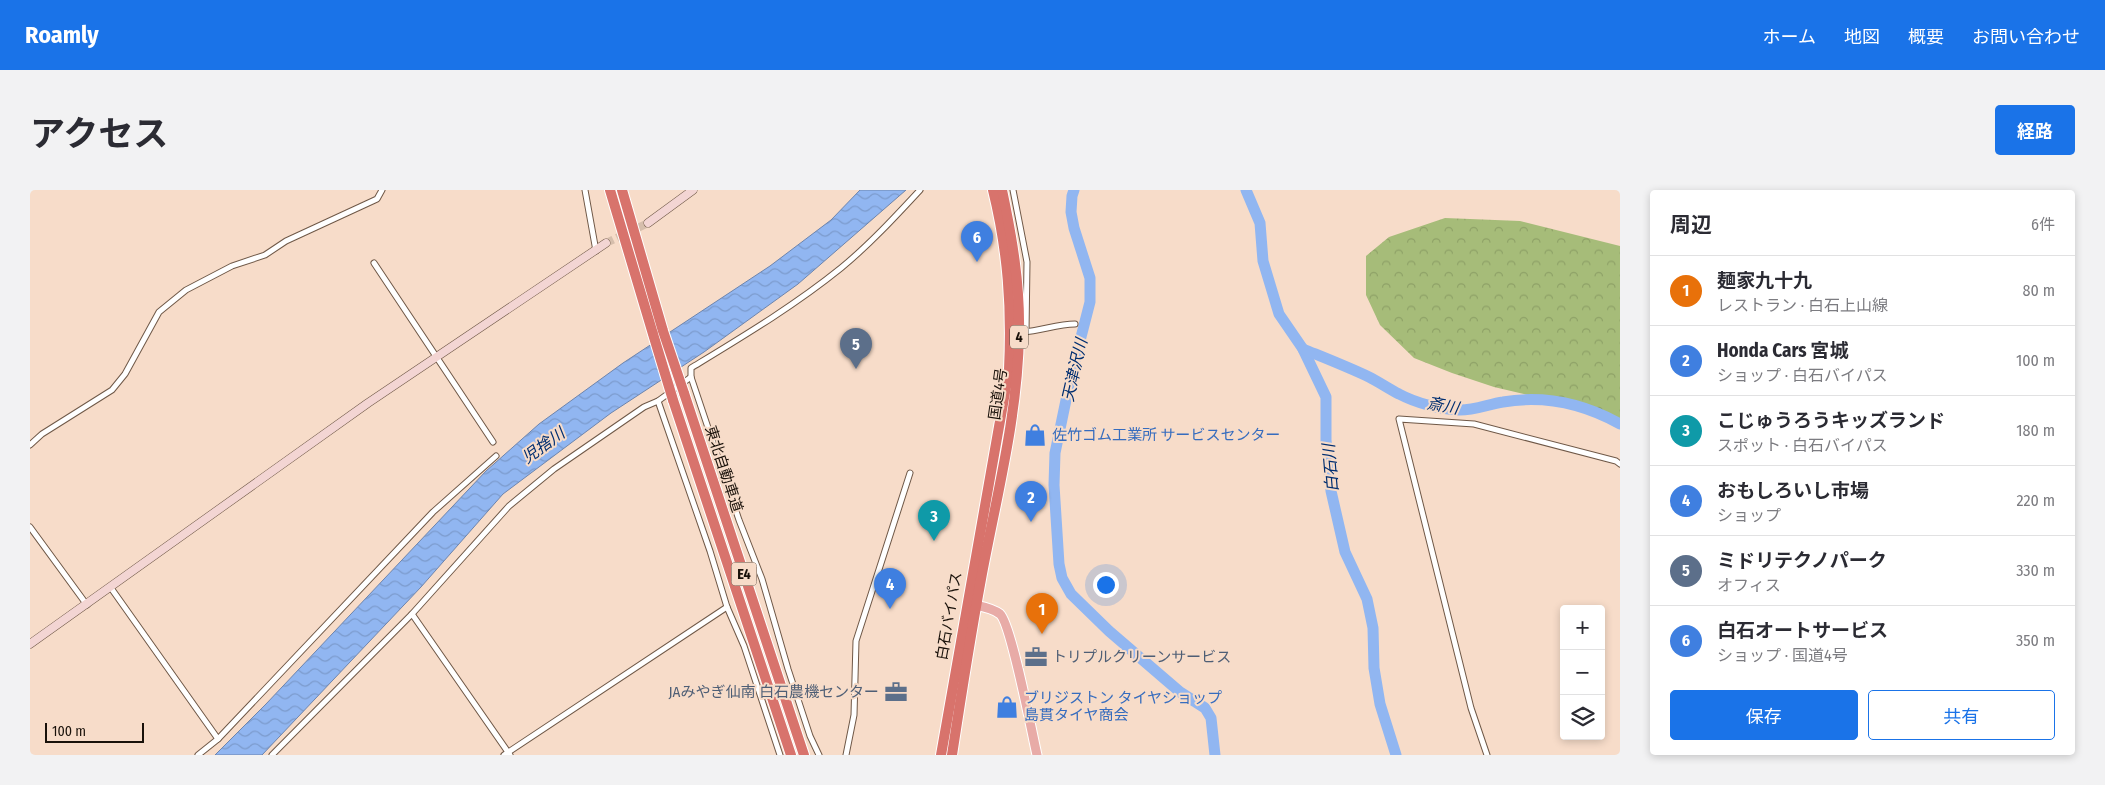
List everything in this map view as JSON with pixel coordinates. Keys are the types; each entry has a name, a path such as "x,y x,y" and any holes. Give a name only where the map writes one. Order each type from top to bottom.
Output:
{"highway":[{"name":"東北自動車道","path":"610,190 673,400 791,755"},
{"name":"東北自動車道","path":"622,190 663,331 804,755"},
{"name":"国道4号","path":"993,190 1019,332"},
{"name":"国道4号","path":"994,483 1014,396 1019,332 1015,261 1002,190"},
{"name":"白石バイパス","path":"941,755 972,604 994,483"},
{"name":"白石バイパス","path":"952,755 972,604"}],"main road":[{"path":"972,604 994,610 1000,614 1007,627 1038,755"}],"street":[{"path":"30,445 42,434 112,390 125,374 153,321 174,298 194,285 232,266 264,255 286,241 377,198 382,190"},
{"path":"585,190 596,251"},
{"path":"648,223 693,190"},
{"path":"819,755 810,736 788,669 762,579 738,520 690,377 691,368 764,323 840,269 860,252 920,190"},
{"path":"1013,190 1027,262 1019,332 1046,330 1062,324 1075,324"},
{"path":"30,644 368,403 606,243"},
{"path":"374,263 493,442"},
{"path":"272,755 412,614 509,506 534,484 644,407 658,401 690,377"},
{"path":"658,401 710,550 727,607 744,646 780,755"},
{"path":"1487,755 1471,708 1399,419 1474,424 1616,461 1620,464"},
{"path":"198,755 218,739 433,512 496,456"},
{"path":"846,755 854,715 856,641 910,473"},
{"path":"30,527 87,605"},
{"path":"111,588 218,739"},
{"path":"412,614 508,754 727,607"}],"green space":[{"path":"1445,218 1520,221 1620,246 1620,422 1579,407 1494,387 1414,358 1380,325 1366,295 1366,256 1389,237"}],"water":[{"name":"児捨川","path":"860,190 906,190 798,284 704,352 611,413 503,494 421,587 262,755 215,755 266,704 486,471 539,424 623,363 770,266 831,220"}],"waterway":[{"name":"天津沢川","path":"1074,190 1071,212 1074,228 1090,278 1090,302 1071,376 1055,453 1054,485 1059,564 1062,578 1071,594 1109,631 1180,692 1205,708 1211,718 1215,755"},
{"name":"白石川","path":"1246,190 1260,223 1263,261 1279,314 1303,349 1326,397 1326,440 1331,491 1345,552 1367,599 1373,628 1374,668 1380,704 1396,755"},
{"name":"斎川","path":"1303,349 1369,377 1406,397 1435,407 1463,410 1518,400 1549,401 1578,406 1620,424"}],"tunnel":[{"path":"606,243 648,223"}],"place":[{"name":"白石オートサービス","path":"977,262"},
{"name":"ミドリテクノパーク","path":"856,369"},
{"name":"佐竹ゴム工業所 サービスセンター","path":"1035,435"},
{"name":"Honda Cars 宮城","path":"1031,522"},
{"name":"こじゅうろうキッズランド","path":"934,541"},
{"name":"おもしろいし市場","path":"890,609"},
{"name":"麺家九十九","path":"1042,634"},
{"name":"トリプルクリーンサービス","path":"1036,657"},
{"name":"JAみやぎ仙南 白石農機センター","path":"896,692"},
{"name":"ブリジストン タイヤショップ 島貫タイヤ商会","path":"1007,707"}]}
